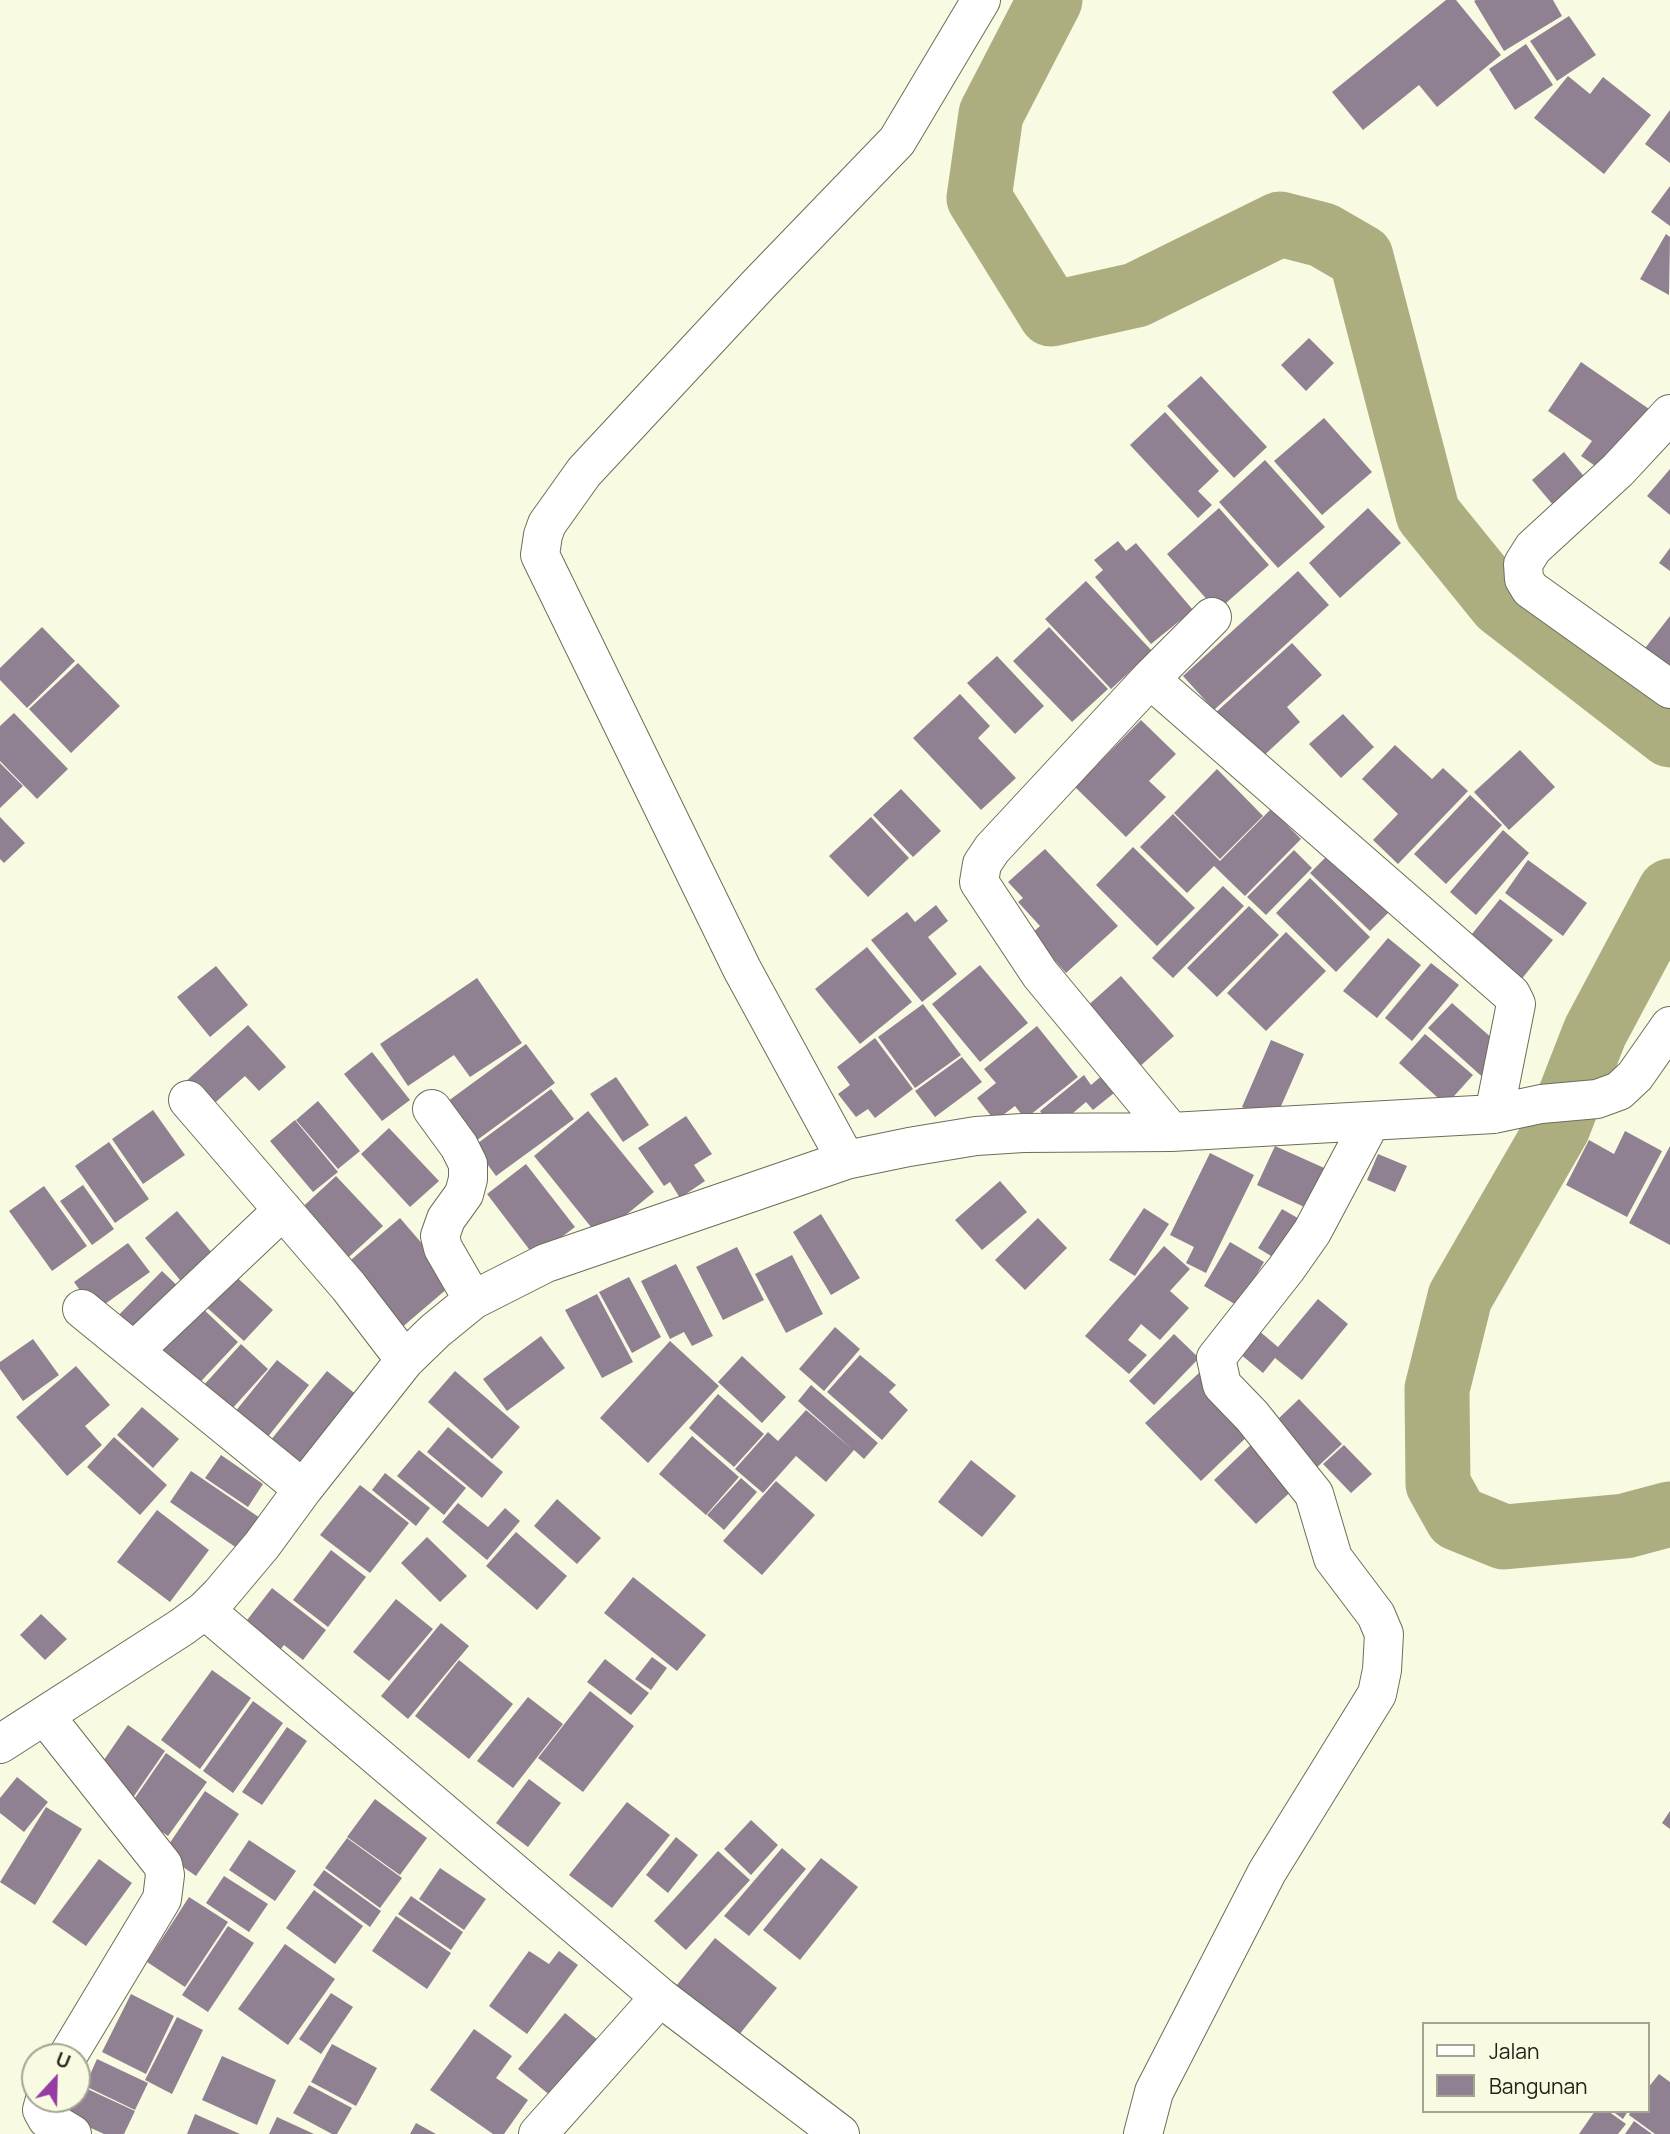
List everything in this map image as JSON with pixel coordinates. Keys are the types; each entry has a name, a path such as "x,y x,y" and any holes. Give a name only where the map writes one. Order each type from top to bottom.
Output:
{"street":[{"path":"846,1160 742,969 540,555 547,524 584,472 897,141 981,0"},
{"path":"1670,414 1618,470 1533,548 1523,564 1524,579 1530,589 1670,689"},
{"path":"1171,1132 1040,974 979,882 982,864 992,849 1212,617"},
{"path":"1150,680 1511,994 1517,1004 1494,1114"},
{"path":"0,1744 205,1610 262,1545 405,1360 473,1300 546,1263 846,1160 909,1147 988,1135 1023,1133 1171,1132 1494,1114 1541,1104 1597,1100 1619,1091 1635,1076 1670,1026"},
{"path":"188,1100 349,1287 405,1360"},
{"path":"432,1108 459,1146 468,1164 464,1194 446,1219 440,1236 443,1248 473,1300"},
{"path":"1143,2134 1154,2092 1267,1872 1377,1693 1382,1670 1384,1634 1376,1615 1333,1558 1314,1494 1252,1416 1223,1385 1216,1358 1312,1232 1371,1121"},
{"path":"134,1351 283,1210"},
{"path":"82,1309 303,1489"},
{"path":"205,1610 660,1997 840,2134"},
{"path":"45,1716 163,1865 165,1875 162,1899 75,2043"},
{"path":"538,2134 660,1997"},
{"path":"44,2113 47,2119 72,2134"}],"building":[{"path":"1446,0 1456,0 1501,55 1437,107 1419,85 1363,130 1332,92"},
{"path":"1553,0 1562,16 1504,51 1474,1"},
{"path":"1569,16 1596,55 1557,81 1530,41"},
{"path":"1526,44 1553,85 1515,110 1489,69"},
{"path":"1568,76 1590,94 1603,77 1651,115 1604,174 1534,118"},
{"path":"1670,110 1670,163 1645,144"},
{"path":"1670,186 1670,226 1651,212"},
{"path":"1666,234 1670,237 1669,295 1640,279"},
{"path":"1309,338 1334,363 1306,391 1281,365"},
{"path":"1581,362 1652,411 1608,475 1581,456 1592,441 1548,411"},
{"path":"1201,376 1267,447 1234,478 1167,406"},
{"path":"1165,412 1219,471 1198,491 1212,505 1198,518 1130,445"},
{"path":"1324,418 1372,472 1322,515 1274,461"},
{"path":"1564,452 1591,485 1559,512 1532,480"},
{"path":"1265,460 1325,527 1278,568 1219,502"},
{"path":"1670,469 1670,515 1647,496"},
{"path":"1219,508 1269,565 1217,611 1167,554"},
{"path":"1368,508 1401,543 1340,598 1309,563"},
{"path":"1118,541 1126,551 1136,543 1193,610 1151,644 1095,577 1103,570 1094,560"},
{"path":"1670,548 1670,571 1659,563"},
{"path":"1298,571 1329,605 1214,710 1183,676"},
{"path":"1086,581 1152,651 1111,689 1045,619"},
{"path":"1670,616 1670,681 1639,656"},
{"path":"42,627 75,661 27,708 0,680 0,668"},
{"path":"1049,627 1108,689 1072,722 1013,661"},
{"path":"1292,643 1322,675 1287,707 1300,722 1258,761 1214,714"},
{"path":"997,656 1044,706 1015,734 967,683"},
{"path":"78,663 120,706 71,753 29,709"},
{"path":"960,694 990,726 978,738 1016,778 981,810 913,738"},
{"path":"14,713 68,769 37,799 0,761 0,726"},
{"path":"1343,714 1374,747 1341,778 1309,744"},
{"path":"1141,720 1176,754 1149,781 1166,797 1126,837 1075,787"},
{"path":"1395,745 1432,779 1443,768 1468,791 1398,864 1373,840 1398,814 1362,779"},
{"path":"1520,750 1555,787 1509,830 1474,792"},
{"path":"0,763 23,786 0,808"},
{"path":"1217,769 1263,816 1220,859 1174,813"},
{"path":"901,789 941,831 913,857 873,815"},
{"path":"1470,795 1502,825 1446,884 1414,854"},
{"path":"1271,809 1301,839 1245,896 1214,866 1187,893 1140,847 1173,814 1220,861"},
{"path":"0,817 25,843 4,863 0,859"},
{"path":"871,817 909,858 868,897 829,856"},
{"path":"1503,830 1529,853 1476,915 1450,892"},
{"path":"1133,847 1195,908 1157,946 1096,885"},
{"path":"1045,849 1118,926 1066,973 1031,934 1040,926 1018,902 1023,898 1008,882"},
{"path":"1294,850 1312,868 1266,915 1247,897"},
{"path":"1333,850 1393,908 1370,931 1310,873"},
{"path":"1528,860 1587,903 1563,936 1505,893"},
{"path":"1310,878 1370,937 1336,972 1276,913"},
{"path":"1223,886 1244,906 1173,978 1152,958"},
{"path":"1500,899 1553,940 1520,981 1468,939"},
{"path":"936,905 948,921 928,937 957,974 922,1002 871,940 907,912 915,922"},
{"path":"1249,906 1279,935 1217,997 1187,968"},
{"path":"1286,932 1326,971 1266,1031 1227,993"},
{"path":"1388,938 1421,965 1377,1018 1343,991"},
{"path":"867,947 912,1002 860,1044 815,989"},
{"path":"1431,963 1459,985 1412,1041 1385,1018"},
{"path":"980,965 1028,1023 980,1062 932,1004"},
{"path":"216,966 248,1005 210,1037 177,997"},
{"path":"1121,976 1174,1036 1138,1068 1085,1008"},
{"path":"477,978 522,1043 470,1077 454,1055 408,1086 380,1044"},
{"path":"1452,1003 1502,1047 1488,1082 1428,1028"},
{"path":"923,1004 961,1055 915,1088 878,1037"},
{"path":"248,1025 286,1067 259,1091 245,1076 208,1109 184,1083"},
{"path":"1037,1026 1078,1077 1025,1119 1015,1106 995,1121 977,1098 996,1083 984,1069"},
{"path":"1425,1034 1473,1075 1446,1105 1399,1063"},
{"path":"875,1038 913,1089 875,1118 868,1109 856,1117 838,1094 850,1085 837,1067"},
{"path":"1271,1040 1304,1054 1274,1122 1242,1107"},
{"path":"526,1044 555,1083 469,1146 440,1107"},
{"path":"372,1052 410,1100 382,1121 344,1074"},
{"path":"962,1057 982,1082 935,1117 915,1091"},
{"path":"1105,1073 1119,1089 1093,1110 1086,1102 1054,1129 1040,1111 1084,1075 1091,1085"},
{"path":"616,1077 649,1125 623,1142 590,1094"},
{"path":"551,1089 574,1119 496,1176 474,1146"},
{"path":"318,1101 360,1151 338,1169 296,1120"},
{"path":"153,1110 185,1155 143,1184 112,1139"},
{"path":"588,1111 654,1192 599,1237 534,1156"},
{"path":"686,1116 712,1154 694,1165 705,1181 680,1198 670,1182 664,1186 638,1148"},
{"path":"295,1120 338,1172 313,1192 270,1141"},
{"path":"389,1128 439,1181 410,1207 361,1154"},
{"path":"1625,1131 1662,1151 1627,1217 1566,1185 1589,1140 1614,1154"},
{"path":"109,1142 149,1199 115,1223 75,1166"},
{"path":"1275,1146 1331,1171 1313,1211 1257,1185"},
{"path":"1670,1146 1670,1245 1629,1223"},
{"path":"1210,1153 1254,1175 1206,1273 1186,1263 1194,1247 1170,1235"},
{"path":"1378,1154 1407,1166 1395,1192 1367,1180"},
{"path":"526,1164 575,1227 535,1257 487,1194"},
{"path":"336,1176 383,1226 340,1265 294,1215"},
{"path":"1000,1181 1027,1212 982,1250 955,1220"},
{"path":"83,1185 114,1229 92,1245 60,1201"},
{"path":"44,1186 87,1246 52,1271 9,1211"},
{"path":"1144,1208 1169,1224 1135,1276 1109,1260"},
{"path":"1282,1209 1308,1224 1284,1264 1258,1248"},
{"path":"177,1211 222,1265 190,1292 145,1238"},
{"path":"821,1214 860,1278 831,1295 793,1232"},
{"path":"400,1218 455,1282 393,1335 338,1271"},
{"path":"1038,1218 1067,1248 1025,1290 995,1260"},
{"path":"1230,1242 1264,1262 1238,1306 1204,1286"},
{"path":"128,1243 150,1272 95,1311 74,1282"},
{"path":"1164,1246 1190,1269 1170,1291 1189,1308 1160,1340 1141,1324 1128,1340 1147,1355 1129,1374 1085,1336"},
{"path":"737,1247 764,1300 723,1320 696,1267"},
{"path":"792,1255 823,1314 786,1333 755,1274"},
{"path":"676,1264 713,1336 692,1346 684,1332 670,1339 641,1281"},
{"path":"162,1271 185,1293 132,1347 109,1325"},
{"path":"232,1273 273,1310 244,1341 203,1304"},
{"path":"629,1277 661,1337 632,1353 599,1292"},
{"path":"597,1294 633,1362 602,1378 565,1310"},
{"path":"1318,1299 1348,1324 1302,1380 1275,1358 1263,1373 1239,1353 1258,1330 1278,1347"},
{"path":"200,1306 238,1342 189,1394 151,1358"},
{"path":"835,1327 860,1349 824,1391 799,1369"},
{"path":"1174,1334 1199,1358 1154,1405 1129,1381"},
{"path":"541,1336 565,1368 507,1411 483,1379"},
{"path":"33,1339 59,1375 23,1401 0,1369 0,1362"},
{"path":"670,1341 719,1386 648,1463 600,1418"},
{"path":"241,1344 268,1369 222,1420 194,1396"},
{"path":"860,1355 896,1385 889,1392 908,1410 882,1440 827,1392"},
{"path":"742,1356 786,1397 762,1423 718,1382"},
{"path":"277,1360 309,1385 259,1448 226,1423"},
{"path":"76,1366 110,1405 85,1426 102,1445 67,1476 16,1417"},
{"path":"327,1371 363,1400 306,1470 270,1441"},
{"path":"455,1371 520,1427 492,1459 428,1402"},
{"path":"1199,1373 1254,1430 1201,1481 1145,1423"},
{"path":"811,1385 878,1443 864,1459 854,1450 826,1482 796,1456 763,1493 735,1469 768,1432 778,1441 806,1410 852,1449 798,1401"},
{"path":"718,1394 764,1434 734,1467 689,1428"},
{"path":"1299,1399 1342,1444 1256,1524 1214,1480"},
{"path":"142,1407 179,1439 153,1468 117,1435"},
{"path":"448,1427 503,1472 482,1498 427,1452"},
{"path":"692,1436 739,1477 706,1515 659,1474"},
{"path":"114,1437 167,1485 140,1515 87,1467"},
{"path":"1344,1445 1372,1474 1351,1493 1323,1464"},
{"path":"419,1450 466,1488 444,1515 397,1476"},
{"path":"221,1455 263,1484 248,1507 205,1478"},
{"path":"971,1460 1016,1496 982,1537 938,1502"},
{"path":"191,1471 266,1522 244,1553 170,1502"},
{"path":"385,1473 430,1508 416,1526 372,1490"},
{"path":"741,1478 757,1492 724,1530 707,1515"},
{"path":"776,1481 815,1515 762,1575 723,1541"},
{"path":"360,1485 409,1523 370,1573 320,1535"},
{"path":"557,1499 601,1538 577,1564 534,1526"},
{"path":"458,1503 488,1527 505,1508 520,1521 487,1560 442,1522"},
{"path":"157,1510 209,1550 170,1602 117,1562"},
{"path":"516,1532 567,1576 537,1610 486,1566"},
{"path":"427,1537 467,1576 440,1602 401,1563"},
{"path":"331,1550 366,1577 328,1627 293,1600"},
{"path":"633,1577 706,1635 677,1671 604,1613"},
{"path":"272,1588 326,1630 303,1660 284,1645 272,1660 237,1633"},
{"path":"396,1599 433,1629 389,1681 353,1652"},
{"path":"41,1614 67,1639 45,1660 20,1635"},
{"path":"441,1623 469,1646 408,1719 381,1696"},
{"path":"652,1657 667,1668 651,1690 635,1679"},
{"path":"605,1659 649,1693 631,1715 587,1682"},
{"path":"459,1660 513,1704 469,1759 415,1716"},
{"path":"212,1670 251,1698 200,1769 161,1740"},
{"path":"590,1691 634,1726 583,1792 538,1758"},
{"path":"528,1697 563,1724 513,1788 477,1761"},
{"path":"253,1701 283,1723 233,1793 203,1771"},
{"path":"128,1725 165,1751 132,1799 95,1773"},
{"path":"287,1727 307,1741 262,1805 242,1792"},
{"path":"166,1753 207,1782 168,1836 128,1808"},
{"path":"17,1777 48,1802 24,1832 0,1813 0,1798"},
{"path":"529,1779 561,1803 528,1847 496,1823"},
{"path":"205,1791 239,1814 196,1876 163,1853"},
{"path":"375,1799 427,1838 400,1875 347,1837"},
{"path":"627,1802 670,1835 612,1908 569,1875"},
{"path":"46,1807 82,1829 35,1905 0,1882"},
{"path":"1670,1811 1670,1829 1662,1823"},
{"path":"751,1820 778,1845 751,1875 724,1849"},
{"path":"676,1837 698,1855 668,1893 646,1875"},
{"path":"347,1838 402,1878 380,1908 325,1868"},
{"path":"249,1840 296,1871 275,1901 229,1870"},
{"path":"782,1848 806,1869 749,1936 724,1916"},
{"path":"718,1851 750,1880 686,1950 654,1921"},
{"path":"821,1858 858,1887 800,1960 763,1930"},
{"path":"99,1859 132,1883 86,1946 52,1922"},
{"path":"440,1868 486,1899 464,1930 419,1899"},
{"path":"324,1870 381,1911 370,1927 313,1885"},
{"path":"224,1876 268,1904 249,1932 206,1903"},
{"path":"314,1890 363,1926 335,1964 286,1928"},
{"path":"411,1896 463,1932 451,1950 398,1914"},
{"path":"189,1897 228,1922 185,1987 147,1962"},
{"path":"396,1916 451,1953 427,1989 372,1951"},
{"path":"228,1926 254,1943 208,2012 182,1995"},
{"path":"715,1938 777,1988 730,2046 668,1996"},
{"path":"285,1944 335,1979 288,2045 238,2009"},
{"path":"529,1951 549,1964 559,1951 578,1965 527,2034 489,2006"},
{"path":"331,1993 353,2007 321,2054 299,2039"},
{"path":"131,1994 174,2016 146,2074 102,2052"},
{"path":"565,2013 604,2045 557,2101 518,2069"},
{"path":"177,2017 203,2030 172,2094 145,2080"},
{"path":"474,2029 512,2056 496,2078 528,2100 504,2134 493,2134 430,2090"},
{"path":"332,2044 377,2068 356,2106 311,2082"},
{"path":"222,2056 276,2080 257,2125 202,2100"},
{"path":"97,2059 148,2083 135,2110 91,2089 91,2072"},
{"path":"1659,2074 1670,2082 1670,2134 1655,2134 1629,2115 1649,2113 1649,2086"},
{"path":"309,2085 352,2108 337,2134 332,2134 293,2113"},
{"path":"91,2091 135,2111 124,2134 104,2134 67,2117 69,2113 91,2113"},
{"path":"1594,2113 1611,2113 1626,2124 1618,2134 1579,2134"},
{"path":"1615,2113 1627,2113 1623,2119"},
{"path":"195,2114 240,2134 187,2134"},
{"path":"277,2117 314,2134 269,2134"},
{"path":"1634,2121 1652,2134 1625,2134"},
{"path":"416,2123 436,2134 410,2134"}],"waterway":[{"path":"1050,0 991,114 979,198 1051,314 1136,295 1280,224 1323,235 1361,257 1428,514 1501,604 1670,735"},
{"path":"1670,891 1595,1032 1558,1127 1460,1297 1437,1389 1438,1484 1457,1518 1504,1537 1625,1526 1670,1514"}]}
